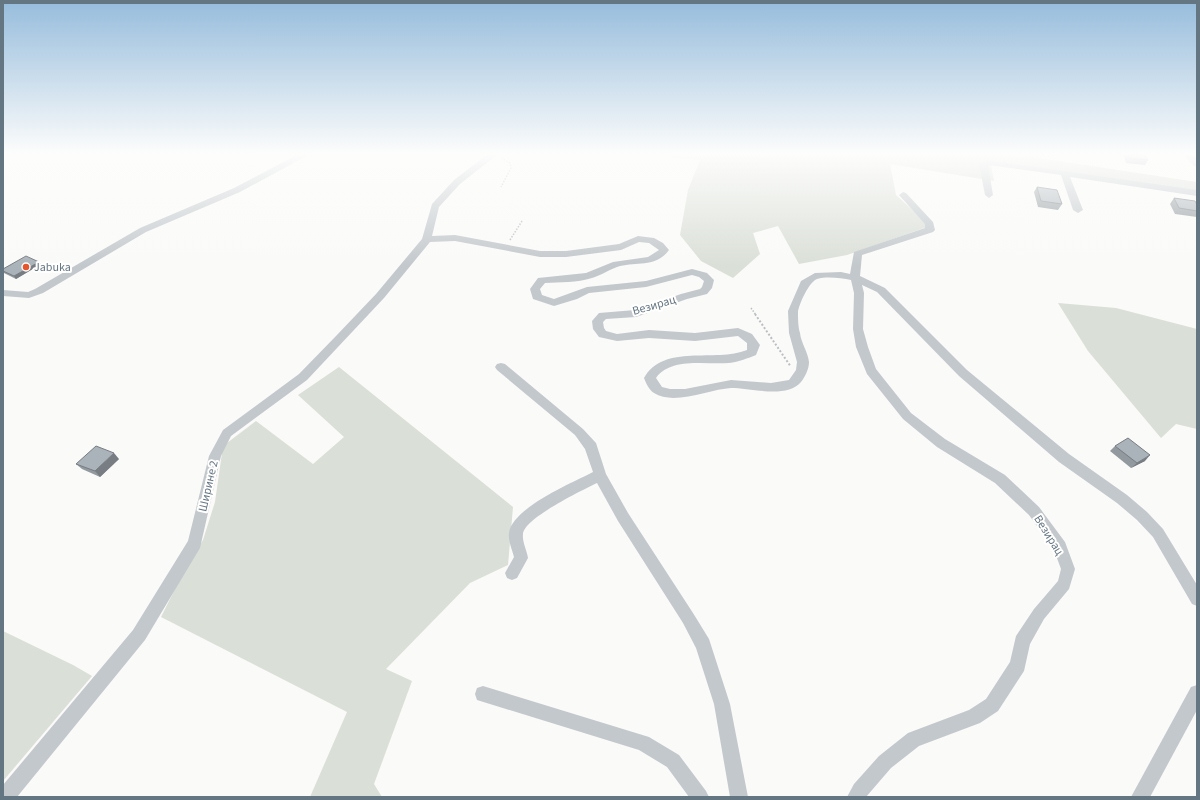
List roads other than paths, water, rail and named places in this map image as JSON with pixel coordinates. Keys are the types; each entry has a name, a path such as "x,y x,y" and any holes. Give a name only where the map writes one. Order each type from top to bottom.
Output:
{"street":[{"path":"3,293 29,295 39,291 143,230 234,191"},
{"name":"Ширине 2","path":"5,797 139,634 195,543 215,456 227,433 303,377 380,296 427,239 435,206 448,191"},
{"path":"1071,191 1078,210"},
{"path":"1185,191 1197,193"},
{"path":"902,195 930,224 930,230 863,250 857,254 854,278 881,290 923,330 963,373 1064,458 1142,516 1158,533 1197,599"},
{"name":"Везирац","path":"427,239 455,238 540,254 566,254 621,247 638,239 651,240 664,250 661,254 646,261 635,260 619,263 589,276 571,279 542,280 534,289 537,298 554,303 573,297 586,290 646,284 692,272 703,274 709,280 709,284 703,292 685,296 636,313 603,316 597,321 597,327 601,332 607,336 617,338 649,334 694,337 738,332 746,334 751,340 754,345 752,352 732,359 670,362 653,371 650,378 652,383 658,390 670,393 685,393 731,384 771,387 792,384 798,378 802,370 803,362 794,333 793,311 805,283 815,276 828,274 854,278 859,293 858,329 862,347 871,371 907,416 941,443 1000,479 1034,511 1060,547 1068,569 1064,584 1039,614 1022,642 1018,665 992,704 974,717 914,739 885,762 860,790 856,797"},
{"path":"500,366 579,432 591,447 600,475 623,517 688,618 703,645 722,704 739,797"},
{"path":"512,573 520,558 516,540 516,530 525,519 537,509 600,475"},
{"path":"1140,797 1197,693"},
{"path":"482,694 643,743 673,761 700,797"}],"place":[{"name":"Jabuka","path":"26,267"}]}
